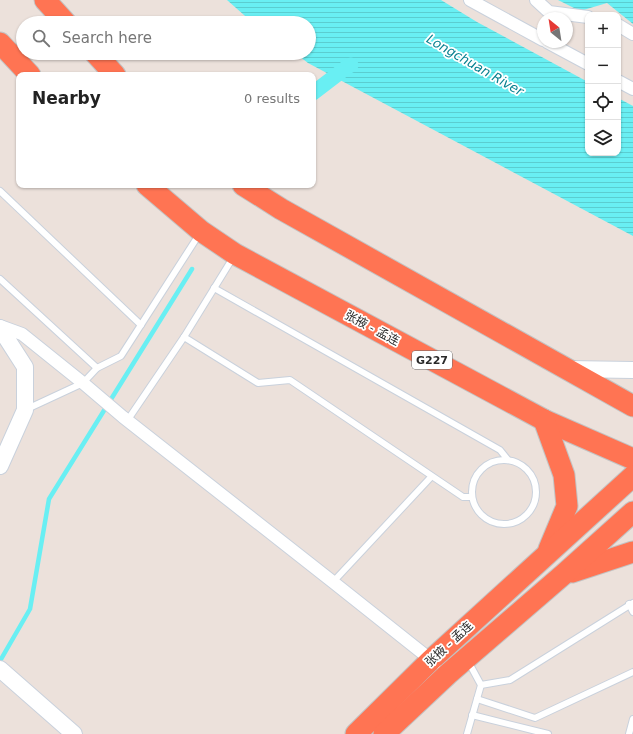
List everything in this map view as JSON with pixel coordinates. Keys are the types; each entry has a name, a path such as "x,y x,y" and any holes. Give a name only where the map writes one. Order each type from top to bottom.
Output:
{"highway":[{"path":"44,0 59,16"},
{"path":"0,43 27,72"},
{"path":"101,60 112,72"},
{"name":"张掖 - 孟连","path":"151,188 201,231 235,254 544,420 633,459"},
{"path":"248,188 281,209 633,406"},
{"path":"544,420 564,475 567,506 546,556"},
{"name":"张掖 - 孟连","path":"356,734 431,660 633,476"},
{"name":"张掖 - 孟连","path":"384,734 448,674 633,512"},
{"path":"564,574 633,552"}],"main road":[{"path":"0,327 25,367 25,410 0,466"},
{"path":"568,369 633,370"},
{"path":"0,669 74,734"}],"street":[{"path":"470,0 537,37"},
{"path":"536,0 549,12 585,17"},
{"path":"621,27 633,34"},
{"path":"558,48 585,62"},
{"path":"621,83 633,89"},
{"path":"0,327 22,334 125,419 448,674"}],"lane":[{"path":"0,191 141,325"},
{"path":"25,410 85,385 97,368 121,356 201,231"},
{"path":"125,419 184,337 235,254"},
{"path":"0,279 97,368"},
{"path":"214,288 500,450 508,460"},
{"path":"184,337 258,383 290,380 431,477 463,497 472,497"},
{"path":"508,460 516,462 524,466 534,479 536,494 532,509 521,520 512,523 495,523 486,519 475,506 472,497 472,488 478,472 484,466 492,462 508,460"},
{"path":"333,582 431,477"},
{"path":"481,685 510,680 631,603 633,612"},
{"path":"466,658 481,685 467,734"},
{"path":"477,699 535,718 633,672"},
{"path":"472,715 548,734"},
{"path":"629,734 633,719"}],"water":[{"name":"Longchuan River","path":"227,0 441,0 477,22 585,80 585,156 621,156 621,100 633,106 633,236 308,63 304,60 316,60 316,16 245,16"},
{"path":"558,0 633,0 633,24 621,14 621,12 618,12 607,3 580,11"}],"waterway":[{"path":"316,91 351,65"},
{"path":"0,661 30,609 49,499 192,269"}]}
